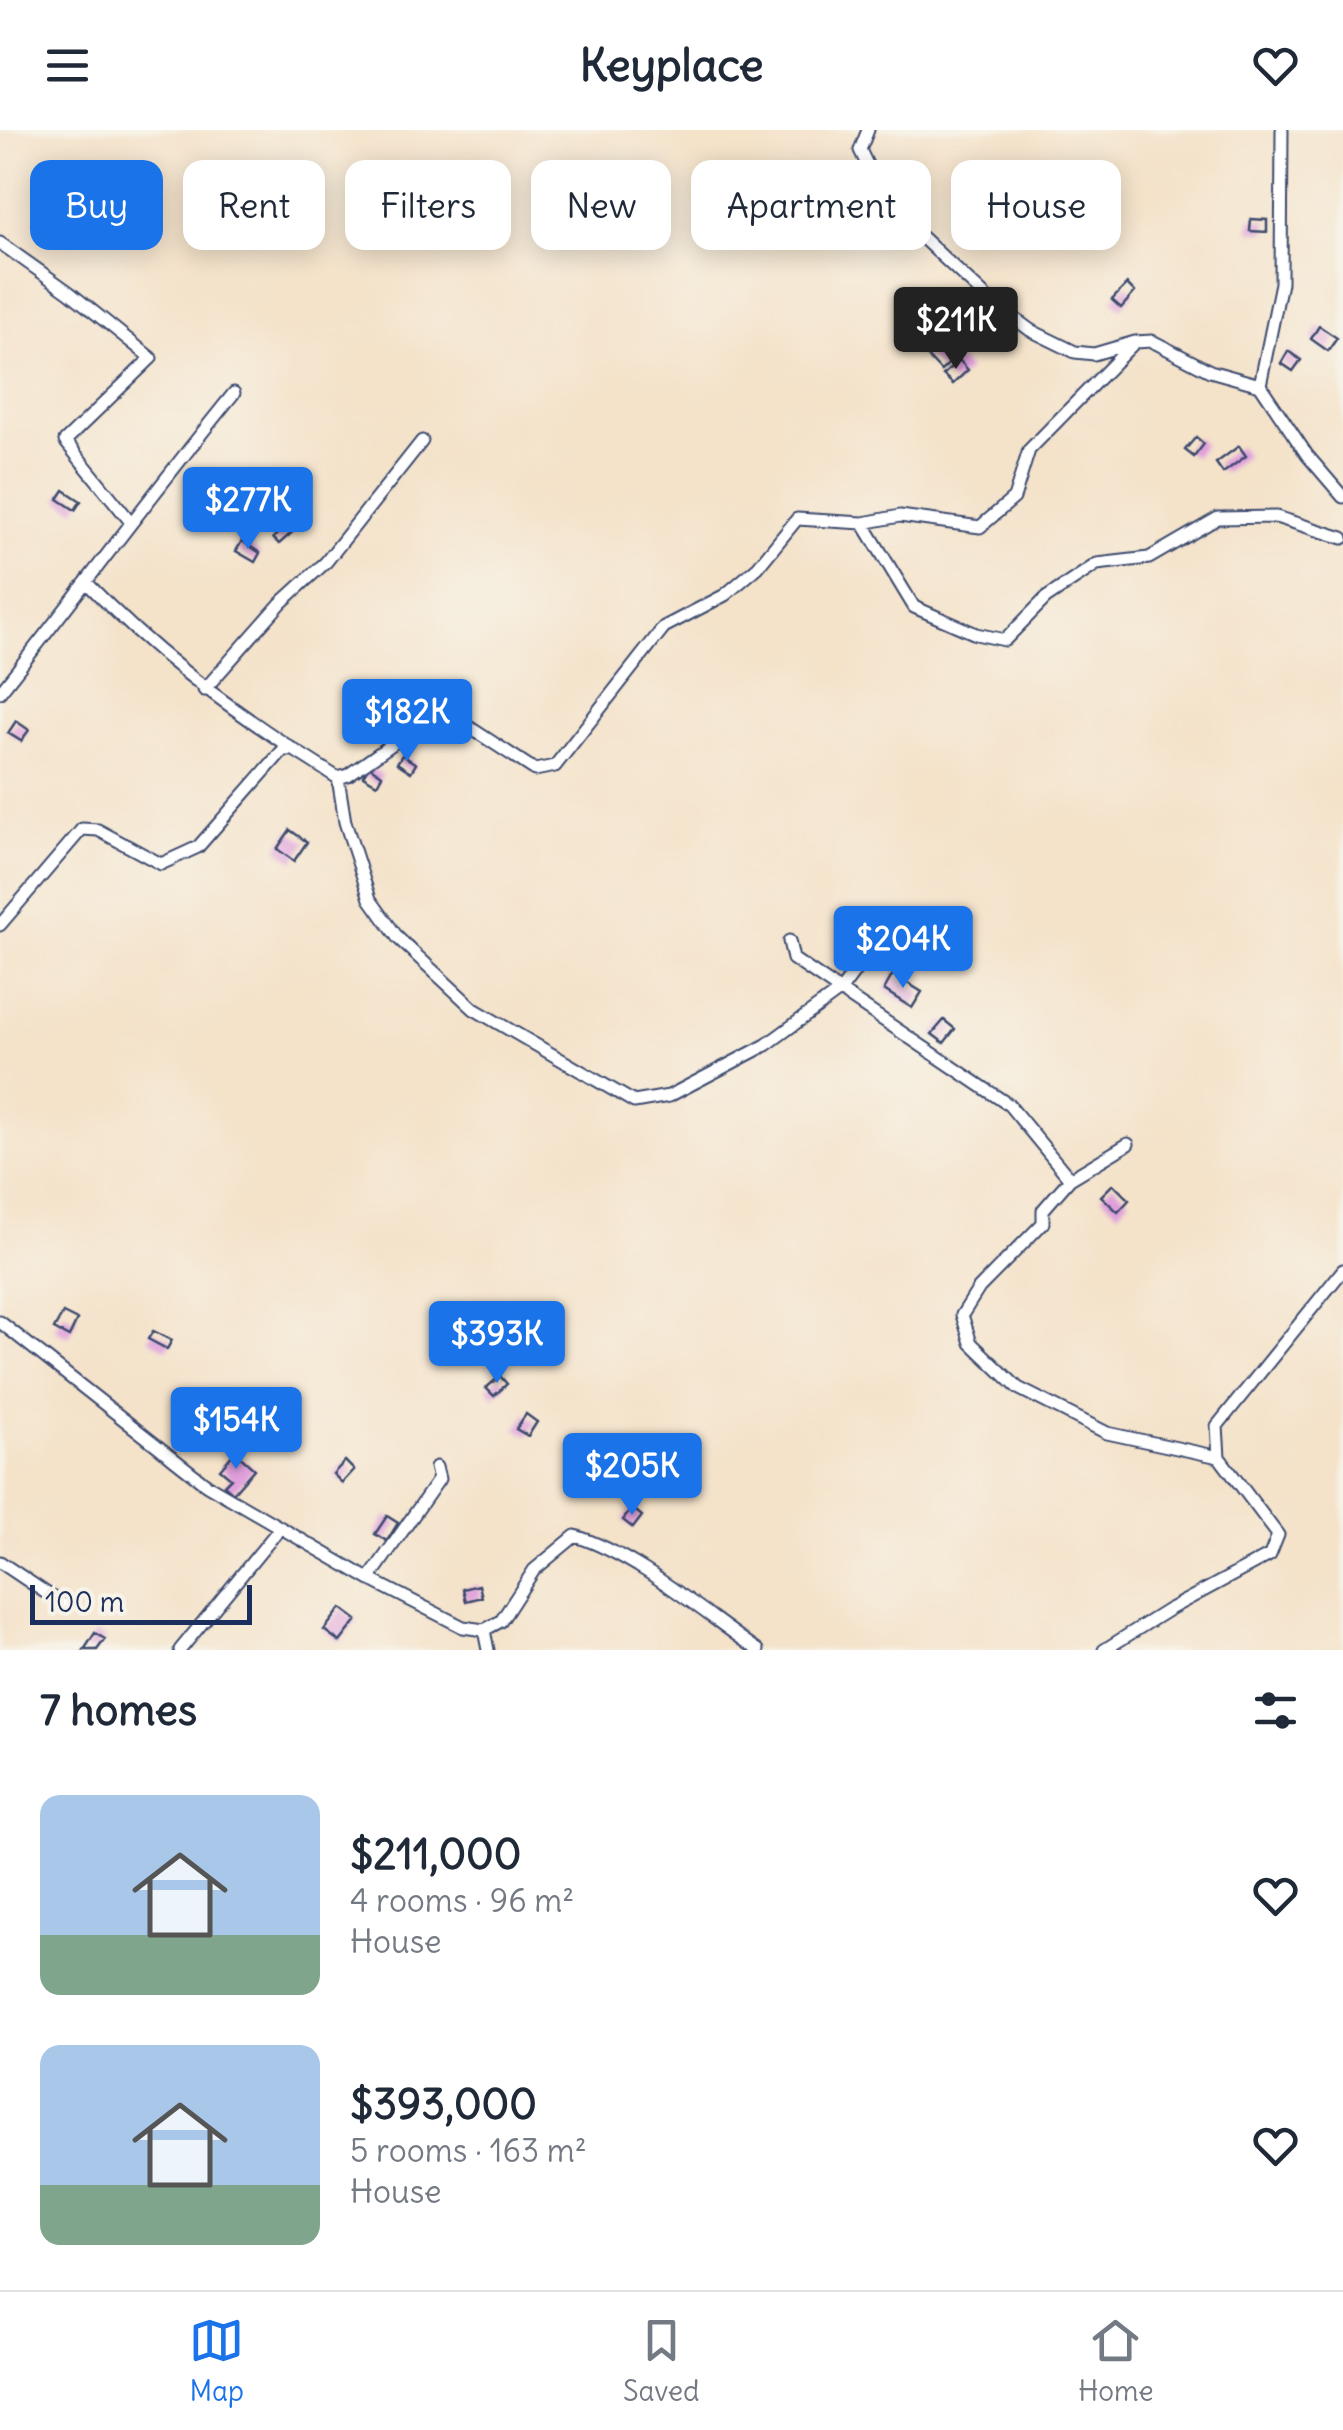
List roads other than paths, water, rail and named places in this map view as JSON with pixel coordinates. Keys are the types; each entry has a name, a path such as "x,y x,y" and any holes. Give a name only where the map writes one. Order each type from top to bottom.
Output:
{"street":[{"path":"868,130 860,150 886,204 987,298 1030,330 1075,352 1094,354 1152,341 1210,370 1260,385 1307,455 1343,497"},
{"path":"1260,385 1281,283 1282,130"},
{"path":"0,242 151,358 65,441 130,521"},
{"path":"87,583 135,632 204,690 338,778 348,776 438,712 446,712 534,770 554,766 664,627 725,595 758,567 797,519 862,523 900,516 980,527 1014,498 1028,450 1135,342"},
{"path":"0,692 87,583 130,521 234,393"},
{"path":"204,690 281,603 326,562 422,441"},
{"path":"862,523 914,607 976,634 1004,640 1046,598 1097,564 1149,558 1218,518 1276,517 1343,538"},
{"path":"0,925 82,829 98,830 161,864 198,847 284,750 294,750"},
{"path":"338,778 345,822 370,899 398,938 474,1009 634,1102 669,1096 766,1046 841,990 881,936"},
{"path":"789,941 793,959 1009,1105 1070,1179"},
{"path":"1128,1144 1070,1179 1043,1210 1043,1223 980,1288 962,1315 971,1343 1018,1388 1107,1432 1219,1457"},
{"path":"1104,1650 1168,1610 1270,1556 1278,1536 1219,1457 1217,1426 1343,1270"},
{"path":"1,1327 207,1485 369,1579 463,1627 484,1630 501,1621 534,1570 575,1536 632,1563 758,1650"},
{"path":"369,1579 438,1480 436,1467"},
{"path":"180,1650 280,1528"},
{"path":"0,1562 64,1605"},
{"path":"484,1630 488,1650"}]}
